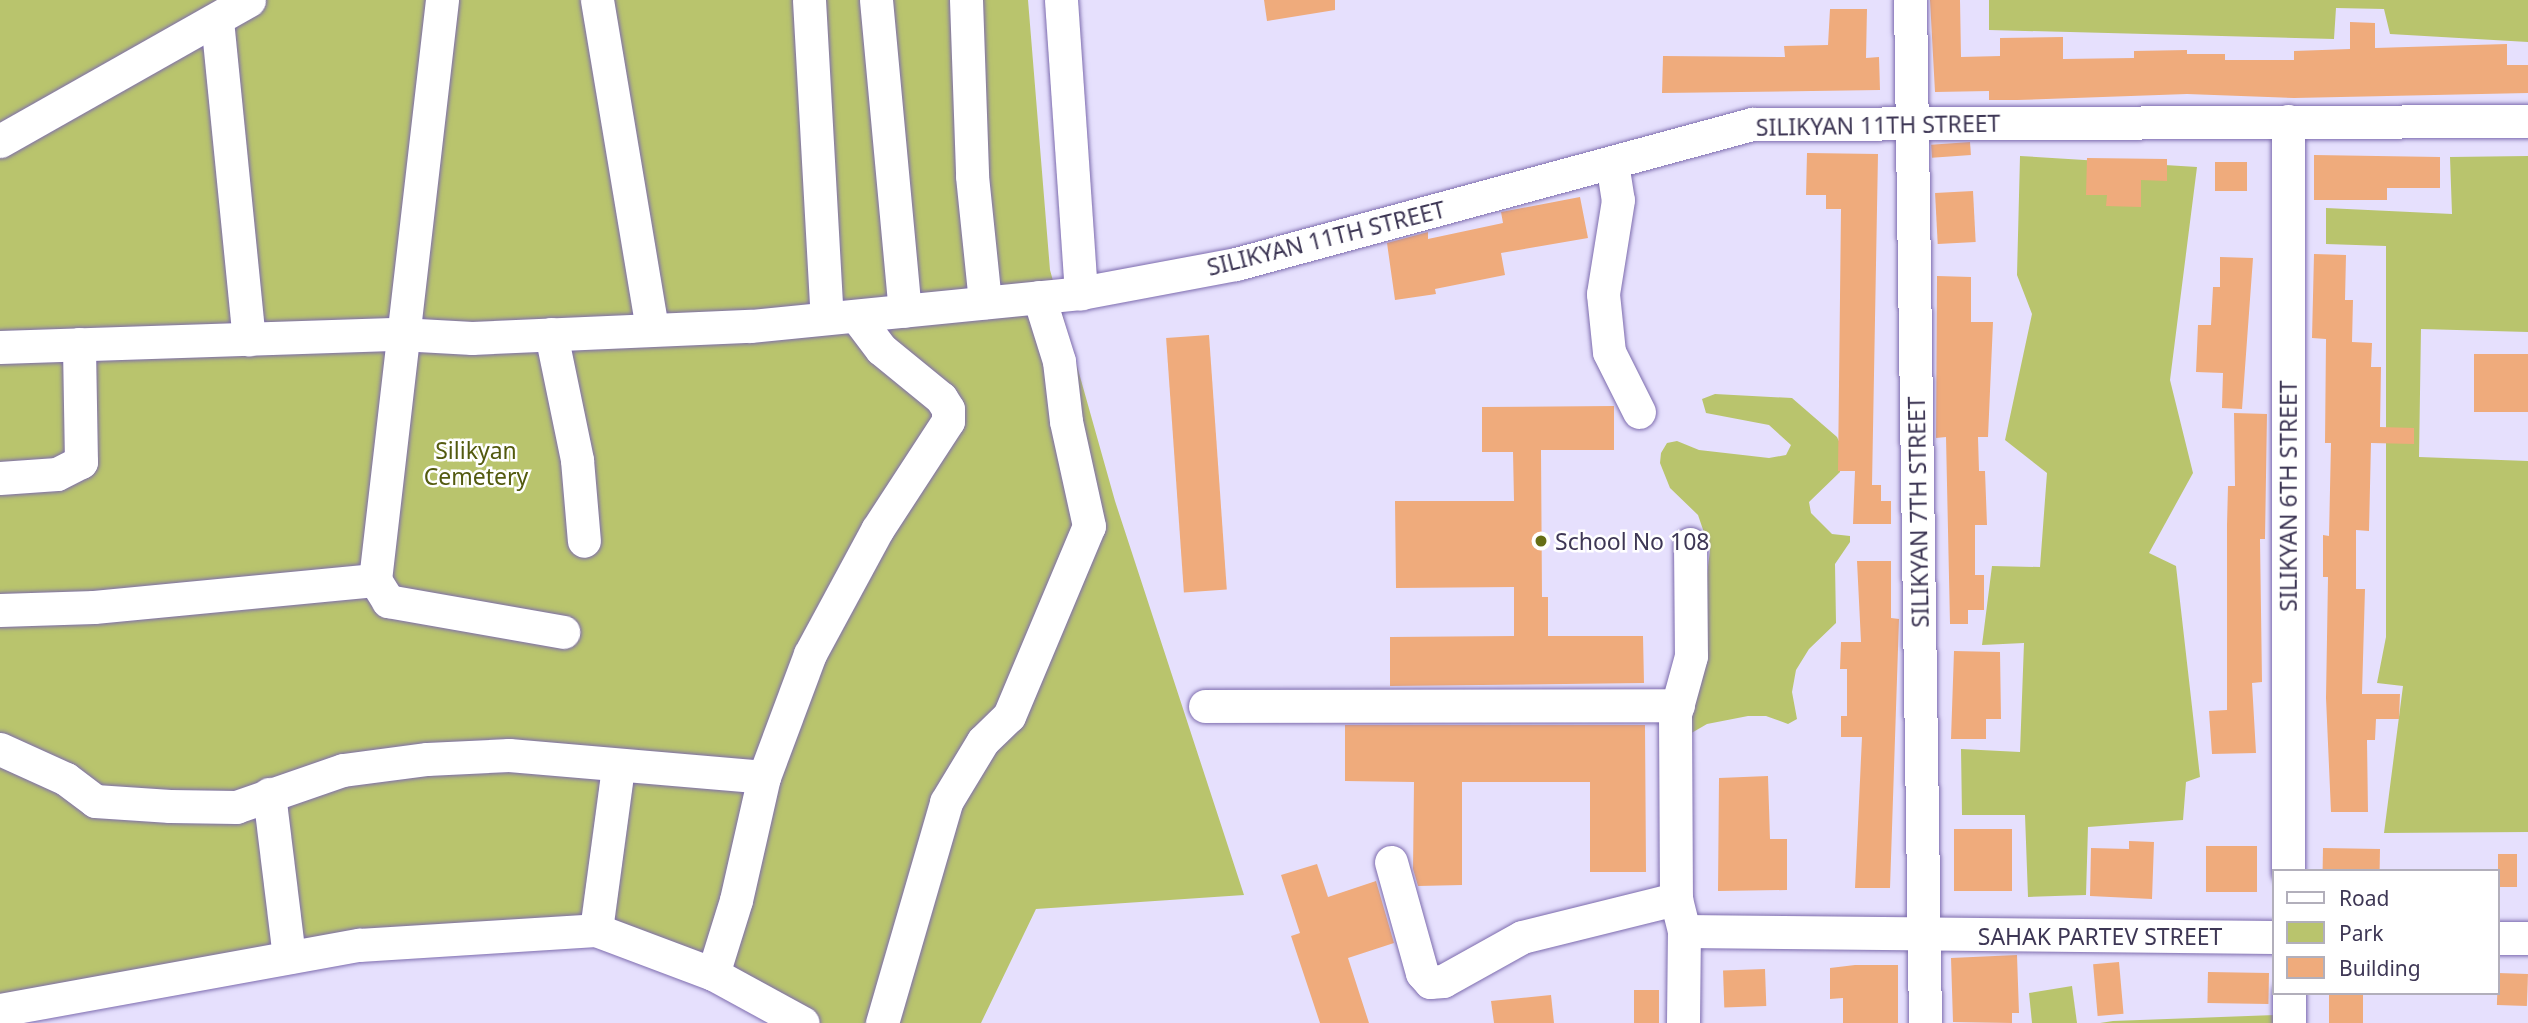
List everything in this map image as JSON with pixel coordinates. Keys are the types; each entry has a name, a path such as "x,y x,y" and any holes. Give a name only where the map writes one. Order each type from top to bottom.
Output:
{"street":[{"path":"0,141 218,20 249,0"},
{"path":"442,0 400,334 375,580 388,601 563,632"},
{"path":"597,0 652,329"},
{"path":"713,974 736,900 764,777 810,654 877,530 947,421 948,409 942,398 842,317 809,0"},
{"path":"876,0 905,312"},
{"path":"966,0 972,176 985,302"},
{"path":"1061,0 1081,293"},
{"name":"SILIKYAN 7TH STREET","path":"1910,0 1925,1023"},
{"path":"218,20 248,339"},
{"name":"SILIKYAN 6TH STREET","path":"2288,121 2288,869"},
{"name":"SILIKYAN 11TH STREET","path":"0,347 400,334 472,338 751,326 1081,293 1236,264 1752,124 2528,121"},
{"path":"1612,163 1618,200 1603,293 1609,352 1639,412"},
{"path":"881,1023 946,802 983,741 1009,716 1089,526 1066,421 1059,361 1039,297"},
{"path":"551,334 577,460 584,541"},
{"path":"0,478 57,474 81,462 79,344"},
{"path":"1683,1023 1684,932 1676,898 1678,705 1691,656 1690,544"},
{"path":"0,610 94,607 375,580"},
{"path":"1205,706 1678,705"},
{"path":"0,749 66,779 95,801 236,807 343,770 427,759 509,755 618,767 683,767 764,777"},
{"path":"596,930 618,767"},
{"path":"269,794 289,957"},
{"path":"1391,862 1422,973 1430,982 1443,981 1522,937 1676,898"},
{"path":"0,1010 359,945 596,930 713,974 803,1023"},
{"name":"SAHAK PARTEV STREET","path":"1684,932 2272,937"},
{"path":"2500,938 2528,938"},
{"path":"2289,995 2289,1023"}],"green space":[{"name":"Silikyan Cemetery","path":"0,0 1028,0 1050,270 1115,501 1244,895 1036,909 981,1023 812,1023 558,921 0,995"},
{"path":"1989,0 2528,0 2528,42 2390,34 2384,9 2336,8 2334,39 1989,30"},
{"path":"2020,156 2197,167 2170,380 2193,473 2149,553 2176,566 2200,777 2186,782 2183,820 2088,827 2086,895 2028,897 2025,815 1962,815 1961,749 2020,752 2024,643 1982,645 1992,566 2040,567 2047,473 2005,440 2032,314 2017,275"},
{"path":"2528,156 2528,332 2421,329 2419,457 2528,461 2528,832 2384,833 2403,686 2377,683 2386,637 2386,246 2326,244 2326,208 2452,214 2450,157"},
{"path":"1715,394 1792,398 1837,437 1842,448 1840,472 1809,502 1811,513 1832,534 1850,536 1850,542 1835,564 1836,623 1809,649 1796,670 1792,692 1797,719 1788,724 1766,716 1748,716 1707,724 1688,735 1710,550 1698,515 1670,488 1660,463 1661,453 1667,443 1677,441 1699,450 1769,458 1786,455 1791,445 1769,425 1706,413 1702,399"},
{"path":"2072,986 2077,1023 2032,1023 2029,993"},
{"path":"2275,1015 2275,1023 2100,1023 2113,1021"}],"building":[{"path":"1264,0 1335,0 1335,10 1267,21"},
{"path":"1930,0 1960,0 1961,57 2000,56 2000,38 2063,37 2063,59 2134,58 2134,51 2187,50 2187,54 2225,54 2225,60 2294,60 2294,51 2350,49 2350,22 2375,23 2375,48 2507,44 2507,65 2528,65 2528,93 2294,98 2187,94 1989,100 1989,91 1935,92"},
{"path":"1830,9 1867,9 1866,58 1879,57 1880,90 1662,93 1663,56 1785,57 1784,46 1828,45"},
{"path":"1970,142 1971,155 1932,158 1931,145"},
{"path":"1807,153 1878,154 1872,485 1881,485 1881,501 1891,501 1891,524 1853,524 1855,471 1838,471 1841,209 1826,209 1826,195 1806,195"},
{"path":"2314,155 2440,157 2440,188 2387,188 2387,200 2314,200"},
{"path":"2087,158 2167,159 2167,181 2141,180 2141,207 2106,206 2107,195 2086,195"},
{"path":"2215,162 2247,162 2247,191 2215,191"},
{"path":"1973,191 1976,242 1938,244 1935,193"},
{"path":"1580,197 1588,238 1501,253 1505,275 1435,289 1436,294 1395,300 1387,243 1428,232 1428,239 1503,223 1501,212"},
{"path":"2314,254 2346,255 2345,300 2353,300 2352,342 2372,343 2371,367 2381,367 2380,427 2414,428 2414,444 2371,443 2369,531 2356,530 2356,589 2365,589 2362,694 2400,694 2399,719 2376,719 2375,740 2367,740 2368,812 2331,812 2326,698 2328,577 2323,577 2323,535 2329,536 2331,443 2325,443 2326,339 2312,338"},
{"path":"2220,257 2253,258 2242,409 2222,408 2223,373 2196,372 2198,325 2211,325 2213,287 2220,287"},
{"path":"1937,276 1971,277 1971,322 1993,322 1988,437 1978,437 1979,471 1985,471 1987,525 1975,525 1975,575 1984,575 1984,610 1968,610 1968,624 1950,624 1946,437 1936,438"},
{"path":"1209,335 1227,589 1184,592 1166,338"},
{"path":"2474,354 2528,354 2528,412 2474,412"},
{"path":"1614,406 1614,450 1541,450 1542,597 1548,597 1548,636 1643,636 1644,683 1390,686 1390,637 1514,636 1514,587 1396,588 1395,501 1514,501 1513,452 1482,452 1482,407"},
{"path":"2234,413 2267,414 2265,539 2260,539 2262,682 2252,683 2256,753 2212,754 2209,711 2227,710 2227,525 2228,486 2235,486"},
{"path":"1857,561 1891,561 1891,618 1899,619 1890,888 1855,888 1862,737 1841,737 1841,716 1847,716 1847,669 1840,669 1841,642 1861,642"},
{"path":"1954,651 2000,652 2001,719 1986,719 1986,739 1951,739"},
{"path":"1345,725 1645,725 1646,872 1590,872 1590,782 1462,782 1462,885 1418,886 1413,869 1414,782 1345,781"},
{"path":"1768,776 1770,839 1787,839 1787,890 1718,891 1719,778"},
{"path":"1954,829 2012,829 2012,891 1954,891"},
{"path":"2129,841 2154,842 2152,899 2090,896 2091,848 2129,849"},
{"path":"2206,846 2257,846 2257,892 2206,892"},
{"path":"2323,848 2380,849 2380,869 2323,869"},
{"path":"2498,854 2517,854 2517,887 2500,887"},
{"path":"1317,864 1328,897 1376,881 1394,943 1348,958 1369,1023 1320,1023 1291,936 1300,933 1281,875"},
{"path":"2017,955 2019,1013 2012,1013 2012,1023 1953,1022 1951,958"},
{"path":"2119,962 2124,1014 2098,1016 2093,964"},
{"path":"1898,965 1898,1023 1843,1023 1843,998 1830,999 1830,968"},
{"path":"1765,969 1766,1006 1724,1007 1723,970"},
{"path":"2208,972 2269,973 2268,1004 2207,1003"},
{"path":"2500,973 2528,974 2527,1006 2497,1005 2497,995 2500,995"},
{"path":"1634,990 1659,990 1659,1023 1634,1023"},
{"path":"1551,995 1554,1023 1494,1023 1491,1001"},
{"path":"2329,995 2363,995 2363,1023 2329,1023"}],"place":[{"name":"School No 108","path":"1541,541"}]}
